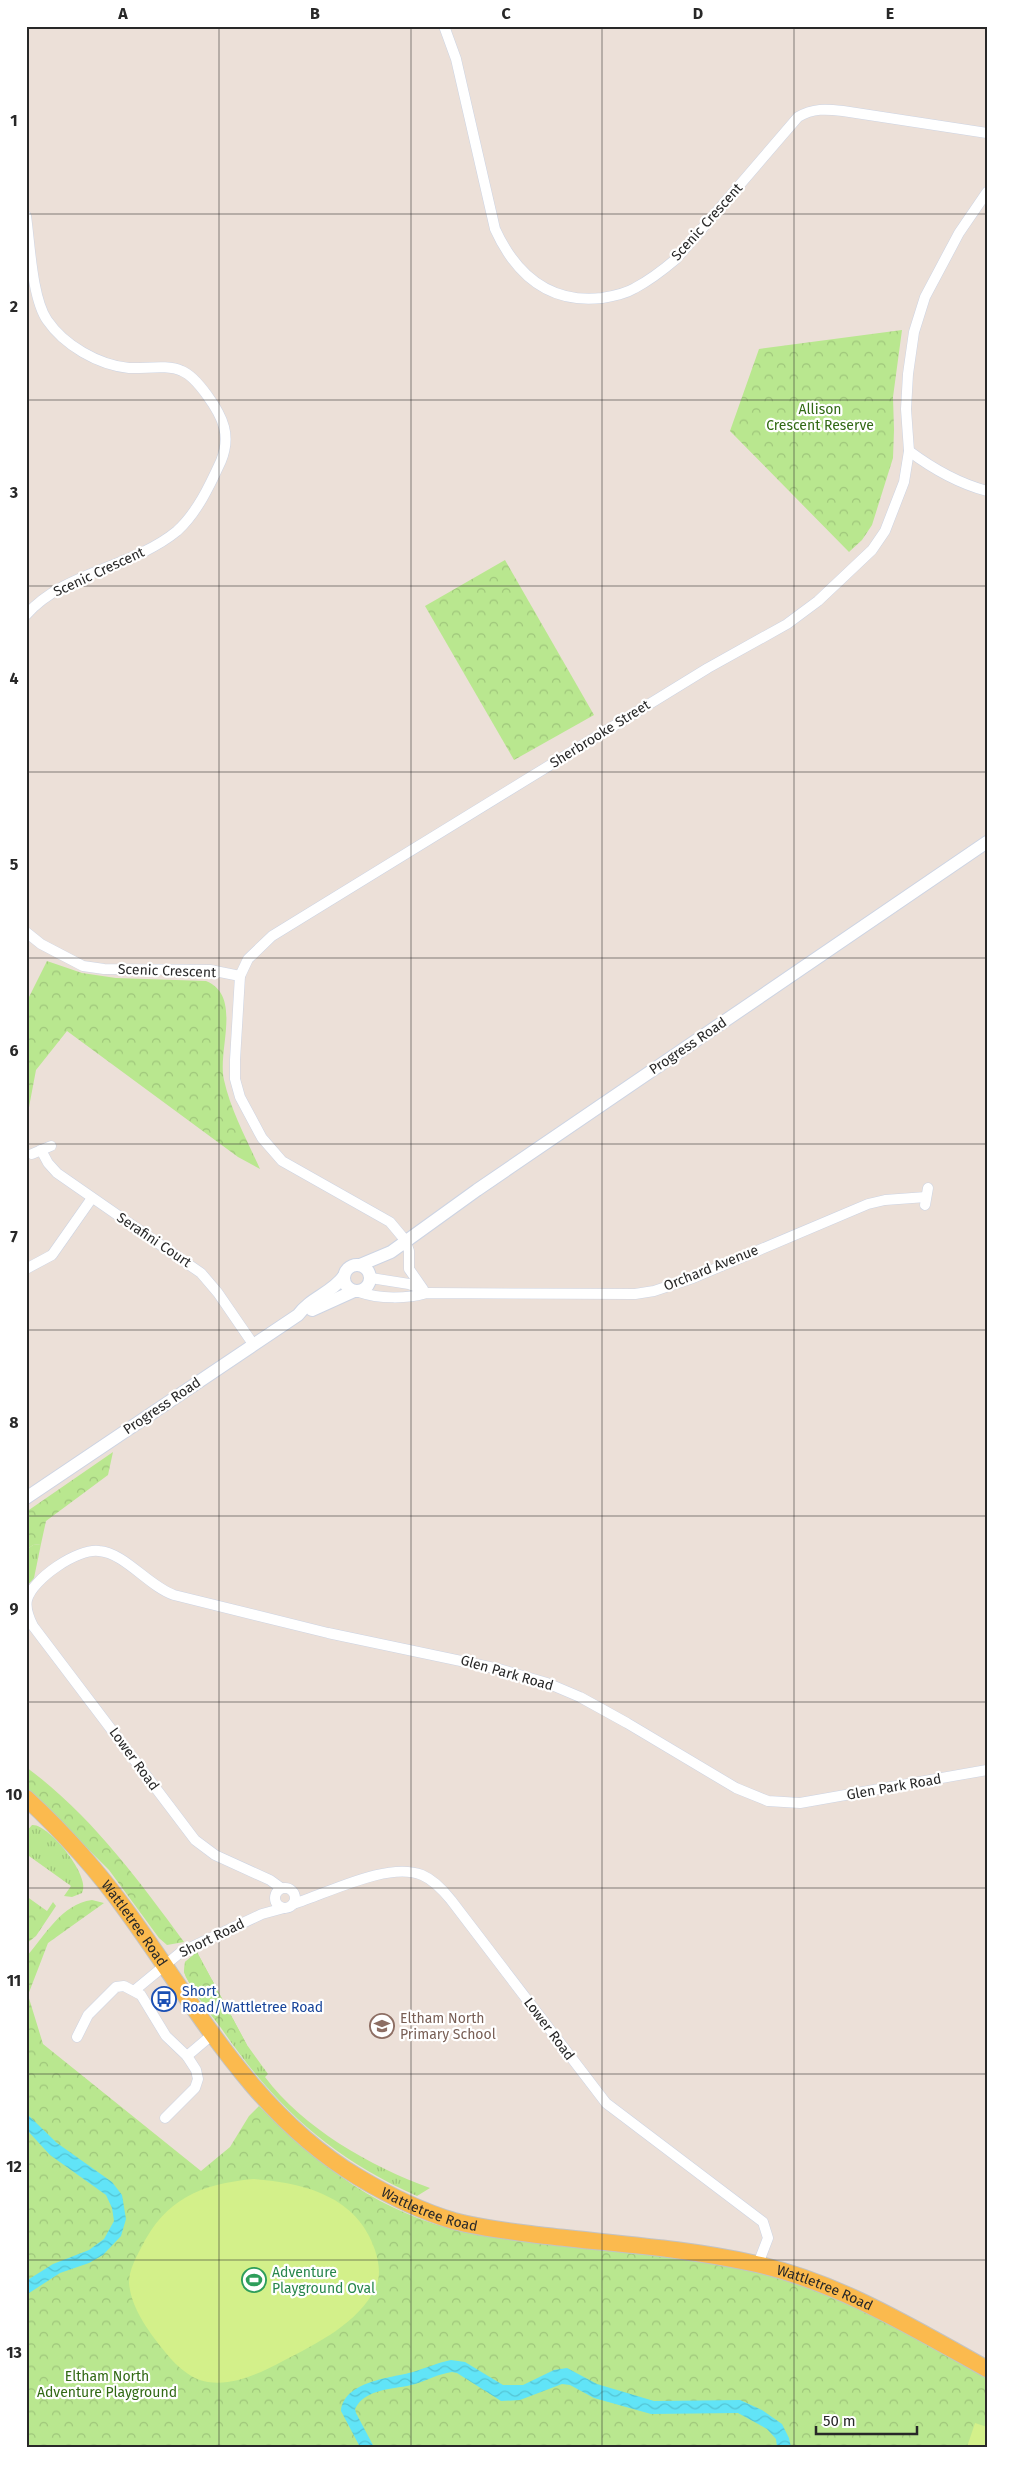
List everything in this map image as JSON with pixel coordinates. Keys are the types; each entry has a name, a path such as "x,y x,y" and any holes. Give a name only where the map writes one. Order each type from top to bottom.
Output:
{"main road":[{"name":"Wattletree Road","path":"26,1798 98,1874 213,2034 260,2095 305,2139 355,2176 415,2207 453,2221 486,2228 689,2251 758,2264 799,2275 840,2291 987,2369"}],"street":[{"name":"Scenic Crescent","path":"444,26 456,59 495,229 506,252 523,272 557,295 594,299 615,296 634,289 657,274 682,253 798,117 808,111 827,109 987,133"},
{"name":"Sherbrooke Street","path":"240,976 248,959 272,936 708,668 802,614 846,575 880,540 900,496 909,451 906,409 908,374 918,317 931,281 959,233 987,192"},
{"name":"Scenic Crescent","path":"26,216 37,298 46,319 63,338 87,355 105,362 128,368 182,370 204,392 221,419 225,436 225,452 211,481 195,509 177,530 144,552 55,590 26,615"},
{"path":"909,451 949,478 987,491"},
{"name":"Progress Road","path":"371,1276 391,1252 405,1240 987,842"},
{"name":"Scenic Crescent","path":"26,932 42,944 83,966 104,970 210,970 240,976"},
{"path":"240,976 235,1079 240,1097 262,1138 282,1161 385,1218 405,1240 409,1251 409,1269 425,1291"},
{"name":"Serafini Court","path":"42,1150 52,1168 201,1273 218,1293 253,1344"},
{"name":"Orchard Avenue","path":"357,1292 387,1296 410,1296 425,1291 627,1294 654,1290 693,1278 868,1204 885,1200 926,1196"},
{"path":"26,1269 52,1255 92,1198"},
{"name":"Progress Road","path":"360,1265 391,1252"},
{"path":"360,1265 367,1268 371,1276 369,1285 357,1292 345,1284 344,1276 348,1268 360,1265"},
{"name":"Progress Road","path":"298,1315 304,1307 336,1286 344,1276"},
{"name":"Orchard Avenue","path":"371,1276 408,1284 425,1291"},
{"name":"Progress Road","path":"26,1498 298,1315 357,1292"},
{"name":"Glen Park Road","path":"30,1593 44,1577 77,1554 91,1551 105,1552 119,1559 160,1589 174,1595 336,1634 492,1667 547,1683 618,1718 736,1788 768,1801 800,1803 987,1770"},
{"name":"Lower Road","path":"30,1593 27,1606 33,1626 189,1833 215,1855 270,1880 278,1892"},
{"name":"Lower Road","path":"288,1906 390,1873 413,1872 433,1881 451,1900 606,2103 763,2222 768,2238 758,2264"},
{"path":"287,1888 293,1891 295,1898 288,1906 278,1905 278,1892 287,1888"},
{"name":"Short Road","path":"262,1914 271,1905 278,1892"},
{"name":"Short Road","path":"135,1990 164,1965 197,1944 262,1914 288,1906"},
{"path":"77,2037 88,2015 112,1989 121,1985 135,1990 143,1997 168,2040 187,2056 196,2070 197,2084 166,2118"},
{"path":"187,2056 213,2034"}],"green space":[{"name":"Allison Crescent Reserve","path":"902,330 893,397 893,458 872,525 862,540 849,552 730,431 759,349"},
{"path":"505,560 594,715 514,760 425,606"},
{"path":"47,961 82,973 116,978 206,981 217,988 223,999 226,1011 223,1054 224,1080 235,1114 260,1169 238,1157 67,1031 36,1070 26,1123 26,1003"},
{"path":"113,1452 108,1475 46,1521 41,1544 33,1545 26,1550 26,1512"},
{"path":"41,1544 34,1578 26,1587 26,1550 33,1545"},
{"path":"26,1767 49,1785 92,1826 130,1871 184,1942 167,1945 159,1938 109,1870 26,1787"},
{"path":"32,1825 48,1833 67,1852 81,1875 82,1893 72,1897 64,1896 71,1886 29,1856 26,1860 26,1832"},
{"path":"26,1896 47,1911 53,1902 56,1906 36,1936 26,1944"},
{"name":"Eltham North Adventure Playground","path":"92,1900 104,1903 48,1943 28,1995 43,2044 201,2171 230,2147 249,2116 259,2106 281,2128 329,2168 354,2185 380,2201 407,2214 436,2224 467,2232 707,2261 755,2270 822,2292 871,2314 987,2378 987,2447 26,2447 26,1957 54,1922 63,1914 81,1903"},
{"path":"197,1952 247,2045 268,2074 265,2077 280,2095 318,2129 339,2143 385,2169 430,2188 417,2196 386,2181 331,2146 306,2127 284,2105 241,2056 198,1997 186,1977 184,1972 185,1962"},
{"path":"197,1952 247,2045 230,2036 204,2006 186,1977 184,1972 185,1962"},
{"name":"Adventure Playground Oval","path":"253,2179 291,2184 309,2189 342,2205 356,2217 367,2232 378,2260 378,2282 359,2311 348,2322 322,2340 247,2378 218,2383 208,2382 188,2374 176,2364 150,2333 133,2301 129,2283 130,2274 137,2256 151,2231 161,2217 173,2206 201,2190 234,2181"},
{"path":"975,2423 987,2427 987,2447 967,2447"}],"water":[{"path":"26,2113 57,2143 112,2182 122,2195 126,2219 121,2236 103,2255 89,2263 60,2273 26,2295 26,2281 53,2264 89,2250 104,2239 114,2221 112,2208 106,2195 50,2155 26,2129"},
{"path":"451,2360 465,2362 503,2385 523,2385 554,2370 567,2368 597,2384 654,2401 740,2400 762,2410 782,2424 791,2447 777,2447 776,2439 767,2429 738,2413 651,2414 594,2398 570,2385 562,2384 520,2400 501,2401 457,2373 452,2372 415,2384 382,2390 366,2397 355,2409 374,2447 360,2447 341,2411 344,2401 350,2393 359,2387 381,2379 413,2372"}],"place":[{"name":"Short Road/Wattletree Road","path":"164,1999"},
{"name":"Eltham North Primary School","path":"382,2026"},
{"name":"Adventure Playground Oval","path":"254,2280"}]}
